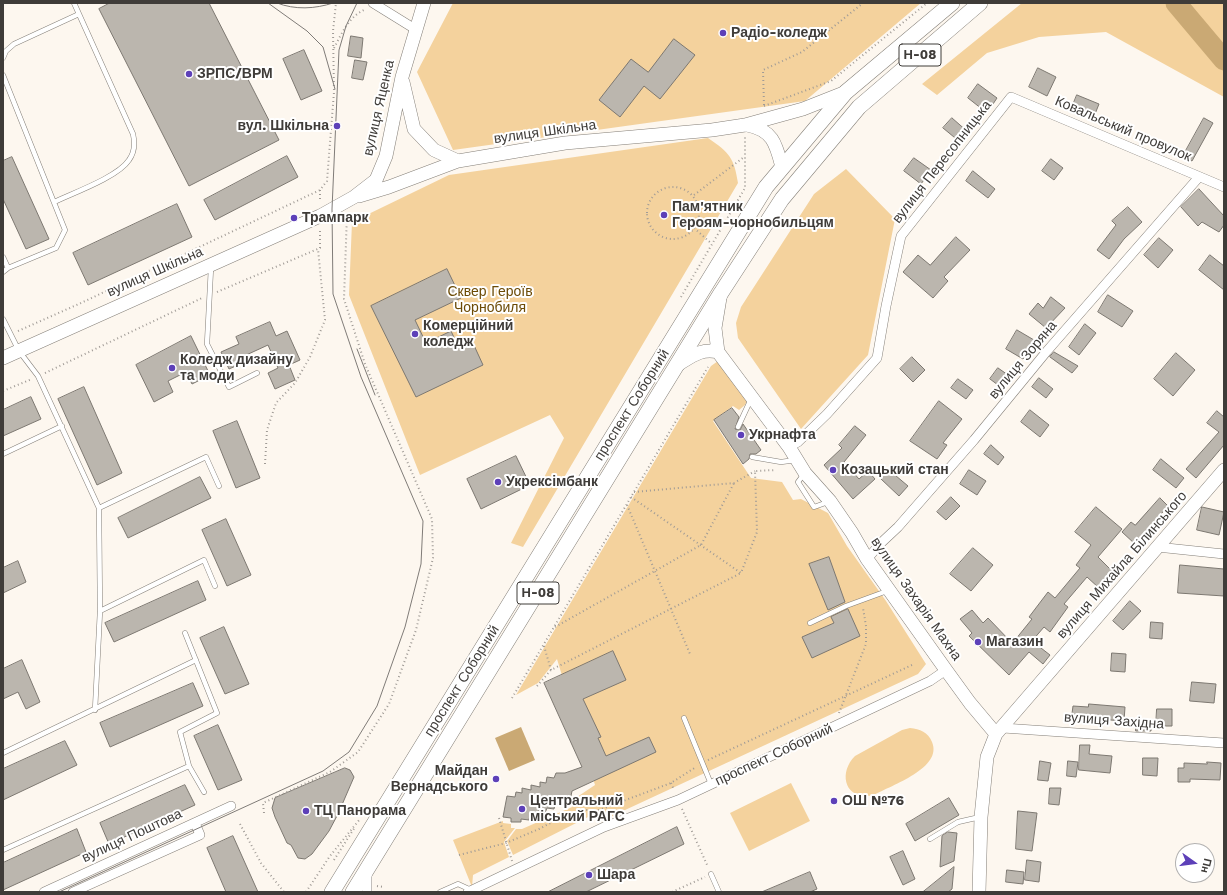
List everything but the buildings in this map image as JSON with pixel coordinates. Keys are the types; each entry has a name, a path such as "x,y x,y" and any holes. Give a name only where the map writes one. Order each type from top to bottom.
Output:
{"main road":[{"name":"Н-08","path":"846,92 952,3"},
{"name":"проспект Соборний","path":"353,892 679,364 721,293 782,199 859,107 980,3"},
{"name":"проспект Соборний","path":"332,892 766,187 846,92"}],"street":[{"name":"вулиця Яценка","path":"320,216 351,199 376,180 386,156 402,77 415,29 424,3"},
{"path":"375,4 415,29"},
{"path":"402,77 414,129 434,150 458,161"},
{"name":"вулиця Шкільна","path":"351,199 389,187 458,161 565,142 712,130 745,125 803,110 846,92"},
{"name":"Ковальський провулок","path":"1011,97 1224,187"},
{"name":"вулиця Пересопницька","path":"789,447 798,442 827,414 877,358 886,306 902,236 1011,97"},
{"name":"вулиця Шкільна","path":"745,125 761,128 771,136 777,148 782,167"},
{"name":"вулиця Зоряна","path":"867,559 964,452 1047,351 1199,177"},
{"name":"вулиця Шкільна","path":"3,358 320,216"},
{"path":"679,364 696,353 706,350 718,352 715,328 721,293"},
{"name":"вулиця Захарія Махна","path":"718,352 789,447 805,473 830,501 852,533 867,559 890,589 970,703 999,731"},
{"name":"вулиця Михайла Білинського","path":"999,731 1224,470"},
{"path":"1157,547 1224,554"},
{"name":"проспект Соборний","path":"470,891 604,827 678,800 930,681 946,670"},
{"path":"979,892 981,817 987,757 999,731"},
{"name":"вулиця Західна","path":"999,731 1224,743"},
{"name":"вулиця Поштова","path":"44,892 232,806"},
{"name":"вулиця Поштова","path":"73,892 200,835 195,823"},
{"path":"367,870 367,892"}],"lane":[{"path":"54,202 119,171 130,160 135,145 133,134 74,3"},
{"path":"3,58 6,51 14,44 79,14"},
{"path":"3,75 65,230 56,248 8,268 3,272"},
{"path":"3,257 8,268"},
{"path":"211,264 207,344 228,387 257,373"},
{"path":"3,319 5,326 19,351 38,376 99,508 100,611 95,710"},
{"path":"738,427 752,398"},
{"path":"3,454 62,426"},
{"path":"99,508 206,457 218,486"},
{"path":"752,457 781,462 797,460"},
{"path":"100,611 204,560 215,586"},
{"path":"810,622 890,589"},
{"path":"185,633 217,713 180,732 189,766 204,792"},
{"path":"3,753 196,660"},
{"path":"684,718 711,784"},
{"path":"3,850 189,766"},
{"path":"930,839 958,822 981,817"},
{"path":"711,874 719,892"},
{"path":"440,892 458,884 470,891"}],"path":[{"path":"10,334 88,300 320,190 327,181 334,92 333,50 336,3"},
{"path":"764,106 763,70 802,52 863,3"},
{"path":"759,111 764,106 831,82 927,3"},
{"path":"333,50 346,26 358,12 375,4"},
{"path":"681,298 745,188 745,125"},
{"path":"694,196 744,157"},
{"path":"668,186 677,186 686,189 694,196 698,202 700,210 699,218 694,228 684,237 668,238 653,230 648,222 647,213 648,204 653,196 668,186"},
{"path":"264,464 267,430 276,403 295,383 310,357 325,320 318,249 320,248 320,190"},
{"path":"264,814 262,803 330,772 358,752 386,710 416,630 433,558 432,518 365,364 344,299 351,199"},
{"path":"694,228 712,244"},
{"path":"3,391 209,295 318,249"},
{"path":"512,698 708,368"},
{"path":"634,492 734,483 755,472 778,470"},
{"path":"537,686 551,670 741,573 757,532 755,472"},
{"path":"554,628 701,545 734,483"},
{"path":"631,497 741,573"},
{"path":"627,505 690,654"},
{"path":"834,727 844,696 866,644 866,626 862,601"},
{"path":"544,645 551,670"},
{"path":"459,856 506,843 560,818 568,817 582,810 599,810 671,782 703,763 912,665"},
{"path":"672,892 711,874 678,800"},
{"path":"334,860 364,813"},
{"path":"499,818 515,870"},
{"path":"306,892 330,856 360,819"},
{"path":"240,824 260,863 284,892"},
{"path":"374,885 384,887"}],"green space":[{"path":"453,3 921,3 805,101 453,150 417,72"},
{"path":"1022,3 1224,3 1224,97 1106,32 1039,37 987,53 937,95 922,84"},
{"name":"Сквер Героїв Чорнобиля","path":"708,138 730,157 735,168 738,183 523,547 511,543 564,438 550,415 420,475 349,295 352,222 449,175"},
{"path":"846,169 895,219 868,355 801,429 738,338 736,323 741,307 814,194"},
{"path":"718,361 747,401 739,410 733,406 713,421 751,478 782,482 793,500 801,499 828,513 847,546 886,601 926,664 918,674 610,817 603,820 592,815 513,855 507,841 516,829 522,829 572,807 577,797 595,785 557,659 538,683 516,695 711,366"},
{"path":"910,728 923,732 932,742 933,751 930,760 923,768 903,781 874,795 864,796 851,790 847,785 846,771 855,756 902,730"},
{"path":"791,783 810,821 749,851 730,813"},
{"path":"503,821 503,823 511,824 511,828 515,828 504,842 509,857 473,875 472,887 453,840"}],"shaded area":[{"path":"521,727 535,760 509,771 495,738"}],"waterway":[{"path":"1176,3 1224,60"}],"tram line":[{"path":"268,3 307,31 323,47 335,89"},
{"path":"277,3 298,8 319,7 333,3"},
{"path":"59,892 323,771 349,752 377,706 405,627 421,564 423,521 361,377 333,294 332,209 339,50 346,26 357,3"},
{"path":"357,349 375,395"}],"place":[{"name":"Радіо-коледж","path":"723,33"},
{"name":"ЗРПС/ВРМ","path":"189,74"},
{"name":"вул. Шкільна","path":"337,126"},
{"name":"Пам'ятник Героям-чорнобильцям","path":"664,215"},
{"name":"Трампарк","path":"294,218"},
{"name":"Комерційний коледж","path":"415,334"},
{"name":"Коледж дизайну та моди","path":"172,368"},
{"name":"Укрнафта","path":"741,435"},
{"name":"Козацький стан","path":"833,470"},
{"name":"Укрексімбанк","path":"498,482"},
{"name":"Магазин","path":"978,642"},
{"name":"Майдан Вернадського","path":"496,779"},
{"name":"ОШ №76","path":"834,801"},
{"name":"Центральний міський РАГС","path":"522,809"},
{"name":"ТЦ Панорама","path":"306,811"},
{"name":"Шара","path":"589,875"}]}
